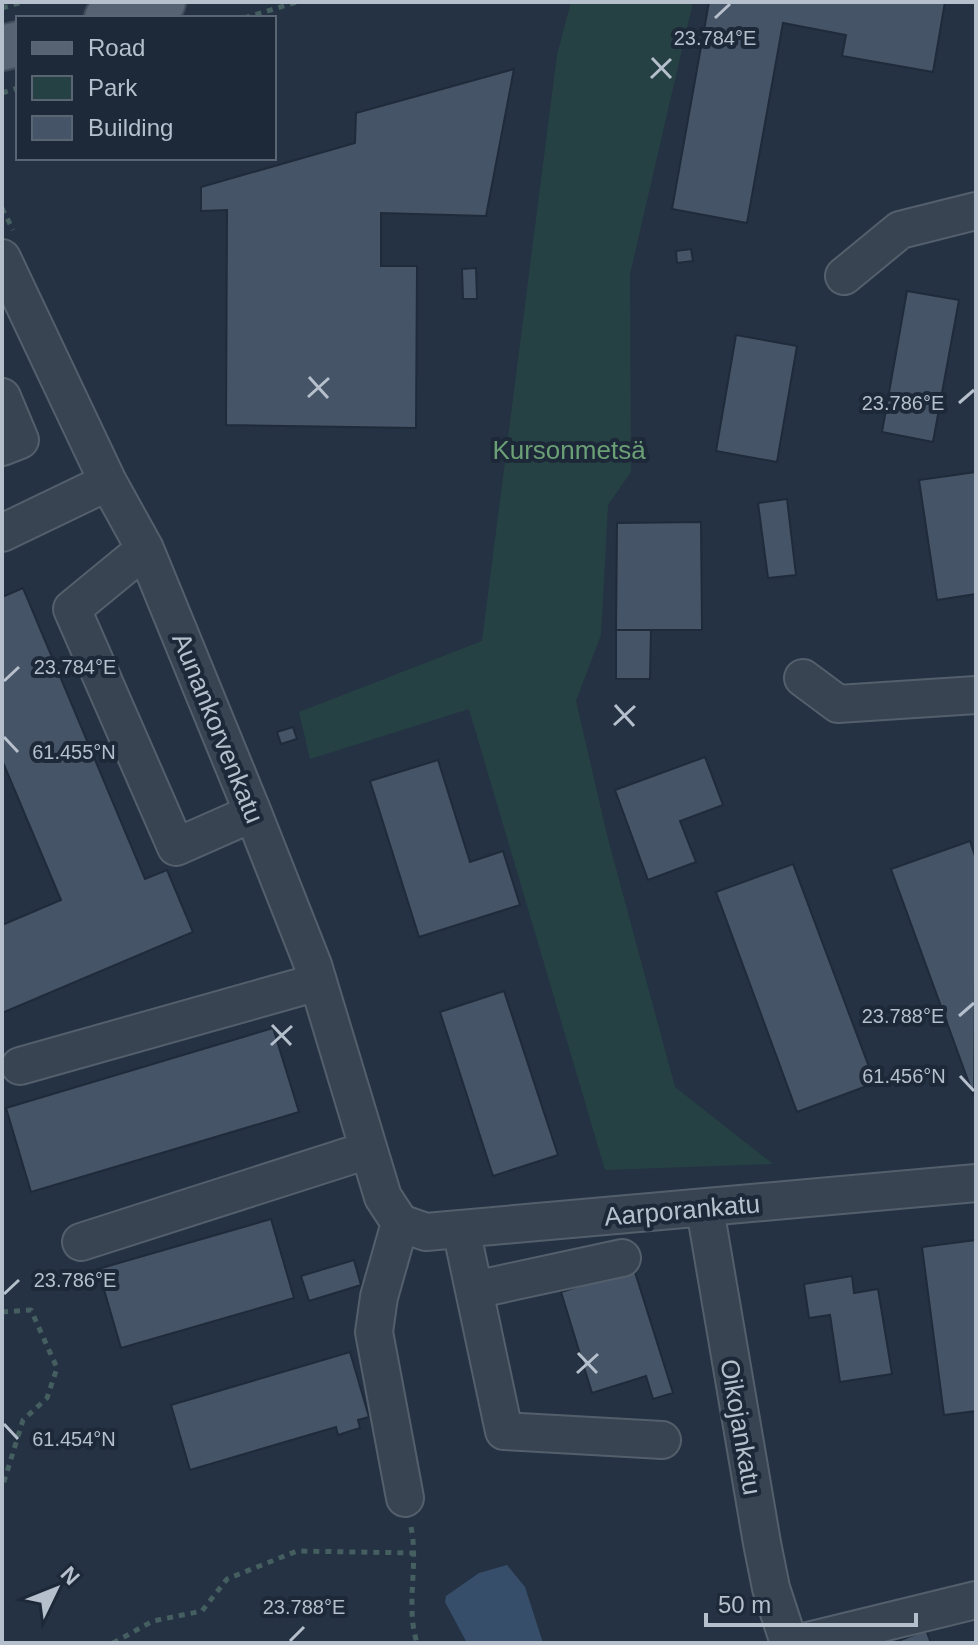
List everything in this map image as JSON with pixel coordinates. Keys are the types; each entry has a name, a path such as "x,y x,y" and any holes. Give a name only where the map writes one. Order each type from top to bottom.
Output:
{"main road":[{"path":"114,16 163,2"}],"street":[{"path":"844,276 900,230 976,211"},
{"name":"Aunankorvenkatu","path":"9,247 11,298 60,380 108,482 145,549 253,813 318,982 368,1150 396,1219"},
{"path":"2,447 20,440 3,400 60,380"},
{"path":"2,533 108,482"},
{"path":"145,549 72,609 176,847 253,813"},
{"path":"803,678 838,704 976,695"},
{"path":"20,1066 318,982"},
{"path":"81,1242 368,1150"},
{"name":"Aarporankatu","path":"396,1219 426,1232 976,1183"},
{"name":"Oikojankatu","path":"705,1209 762,1543 771,1588 789,1643"},
{"path":"396,1219 374,1332 405,1498"},
{"path":"461,1229 504,1431 662,1440"},
{"path":"474,1290 622,1258"},
{"path":"800,1643 976,1600"}],"path":[{"path":"2,8 22,2"},
{"path":"251,16 297,2"},
{"path":"2,208 9,247"},
{"path":"2,1312 31,1310 57,1368 47,1398 23,1420 2,1488"},
{"path":"405,1498 416,1553 411,1608 417,1643"},
{"path":"113,1643 153,1621 202,1611 227,1579 297,1551 416,1553"}],"green space":[{"name":"Kursonmetsä","path":"571,2 693,2 630,274 631,472 608,505 601,635 576,701 608,839 675,1087 773,1164 605,1170 469,709 310,759 299,712 482,641 557,55"}],"water":[{"path":"507,1565 525,1587 543,1643 467,1643 445,1602 446,1596 479,1573"}],"building":[{"path":"709,2 945,2 933,72 842,56 846,35 783,23 747,223 672,209"},
{"path":"514,69 486,216 381,213 381,266 417,266 416,428 226,425 227,210 201,211 201,187 355,143 356,113"},
{"path":"691,249 693,261 677,263 676,251"},
{"path":"476,268 477,299 463,299 462,269"},
{"path":"907,291 959,300 933,442 882,432"},
{"path":"736,335 797,346 777,462 716,451"},
{"path":"976,472 976,594 937,600 919,480"},
{"path":"787,499 796,575 768,578 758,503"},
{"path":"701,522 702,630 616,630 617,523"},
{"path":"23,588 145,879 167,870 193,932 2,1013 2,925 61,900 2,760 2,597"},
{"path":"616,630 651,630 650,679 616,679"},
{"path":"293,727 297,739 281,744 277,732"},
{"path":"705,757 723,805 680,821 696,862 648,880 615,790"},
{"path":"438,760 470,862 503,851 520,905 419,937 370,781"},
{"path":"970,841 976,859 974,1097 891,869"},
{"path":"793,864 875,1083 797,1112 716,892"},
{"path":"504,991 558,1155 493,1176 440,1012"},
{"path":"273,1028 299,1112 31,1192 6,1108"},
{"path":"271,1219 294,1298 121,1348 98,1269"},
{"path":"976,1240 976,1411 944,1415 922,1247"},
{"path":"354,1260 361,1285 309,1301 301,1276"},
{"path":"634,1269 673,1393 653,1399 646,1376 592,1393 561,1292"},
{"path":"852,1276 854,1293 878,1289 892,1374 840,1382 830,1315 809,1318 804,1284"},
{"path":"350,1352 369,1417 358,1420 360,1428 338,1435 336,1427 190,1470 171,1405"},
{"path":"926,1630 931,1643 893,1643"}]}
